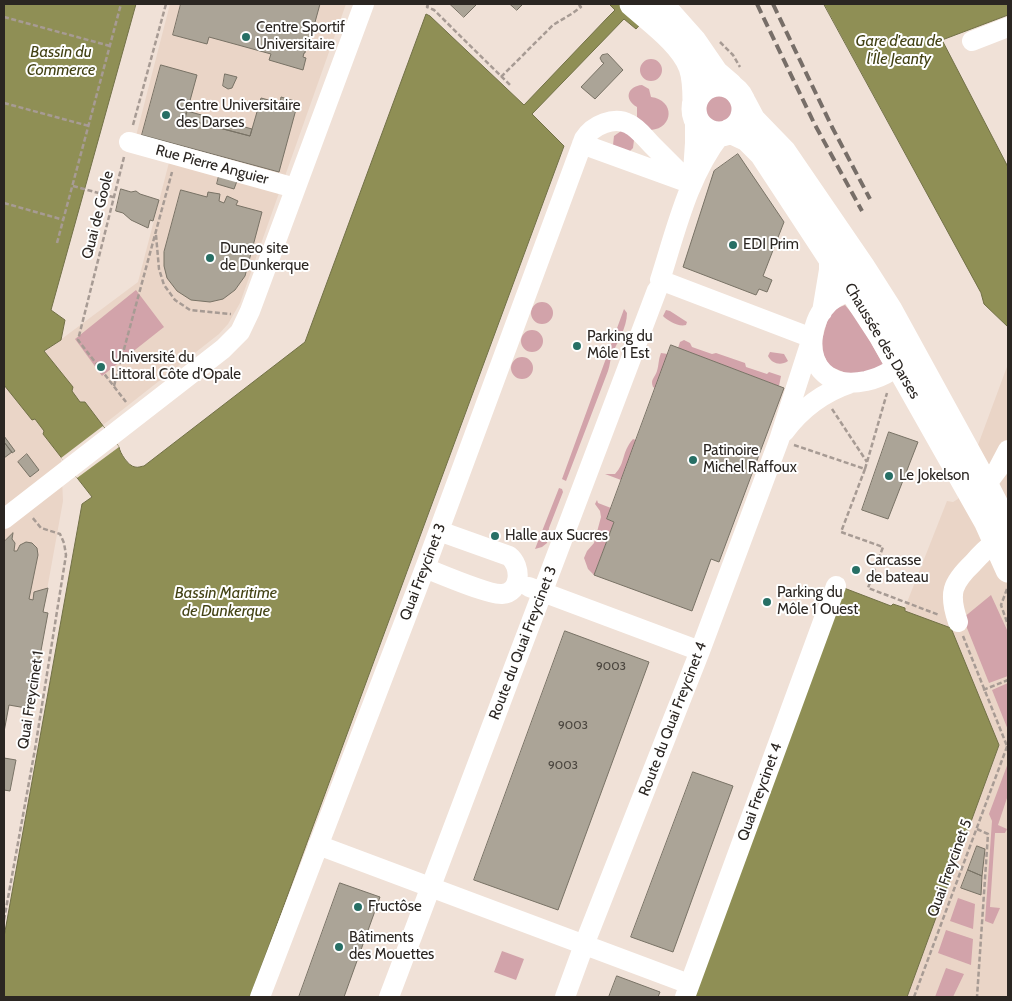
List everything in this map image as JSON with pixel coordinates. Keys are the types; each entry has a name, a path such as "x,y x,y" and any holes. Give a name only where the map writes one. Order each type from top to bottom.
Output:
{"main road":[{"name":"Chaussée des Darses","path":"632,4 663,14 694,41 716,72 737,94 753,120 784,152 886,304 904,355 934,416 980,492 1002,535 1008,570"},
{"name":"Chaussée des Darses","path":"663,14 678,47 690,66 693,78 695,109"},
{"path":"717,83 737,94 744,112 741,122 726,133 713,133 706,130 698,122 695,109 699,93 707,86 717,83"},
{"name":"Chaussée des Darses","path":"726,133 746,139 758,150 854,293 904,355"}],"street":[{"path":"4,518 229,344 240,332 364,4"},
{"path":"972,41 1008,27"},
{"name":"Route du Quai Freycinet 3","path":"691,184 695,143 695,109"},
{"path":"615,121 626,122 638,131 691,184 582,144 588,133 596,126 615,121"},
{"name":"Route du Quai Freycinet 3","path":"389,997 658,285 691,184 709,150 726,133"},
{"name":"Rue Pierre Anguier","path":"128,142 295,188"},
{"name":"Quai Freycinet 3","path":"260,997 439,531 582,144"},
{"path":"822,312 829,270 829,254"},
{"path":"658,285 812,338"},
{"path":"886,304 867,295 854,293 835,298 827,304 812,338 811,346 815,360 824,373 837,381 891,385 908,394 934,416"},
{"name":"Route du Quai Freycinet 4","path":"565,997 700,651 779,440 812,338"},
{"path":"860,382 888,373 904,355"},
{"name":"Route du Quai Freycinet 4","path":"779,440 800,414 823,395 838,388 860,382"},
{"path":"980,492 998,469 1008,450"},
{"path":"425,568 495,594 509,592 516,582 518,568 515,561 509,556 439,531"},
{"path":"958,622 952,600 954,585 965,570 1002,535"},
{"path":"516,582 700,651"},
{"name":"Quai Freycinet 4","path":"687,991 836,586"},
{"path":"318,845 584,945 687,991"}],"path":[{"path":"57,243 121,4"},
{"name":"Quai de Goole","path":"129,421 114,386 78,340 113,197 166,4"},
{"path":"501,77 553,25 580,7 578,4"},
{"path":"427,5 510,85"},
{"path":"4,17 110,46"},
{"path":"4,103 89,126"},
{"path":"114,386 176,156"},
{"path":"72,186 113,197"},
{"path":"4,203 64,220"},
{"path":"155,233 159,269 164,285 175,300 190,310 229,313 246,319"},
{"path":"888,393 865,469 841,532 883,547 868,588 958,622 984,690 1008,745"},
{"path":"823,395 867,462"},
{"path":"779,440 865,469"},
{"name":"Quai Freycinet 1","path":"4,920 35,749 66,555 60,534 41,528 36,524 31,497"},
{"path":"1002,611 1008,625"},
{"path":"984,690 1008,680"},
{"name":"Quai Freycinet 5","path":"914,997 1008,745"},
{"path":"976,829 988,834 977,997"}],"shaded area":[{"name":"Université du Littoral Côte d'Opale","path":"170,4 346,4 240,303 228,324 219,334 61,458 63,501 43,612 48,613 32,699 28,698 26,708 9,706 4,732 4,382 138,282 173,147 136,136"},
{"path":"651,59 659,62 662,70 659,78 651,81 643,78 640,70 643,62"},
{"path":"642,85 649,89 651,97 659,99 668,108 669,114 667,119 659,128 651,130 637,119 637,107 630,100 629,93 633,88"},
{"path":"720,95 730,99 734,109 730,119 720,123 710,119 706,109 710,99"},
{"path":"624,131 634,140 633,148 629,152 613,145 614,136"},
{"path":"136,290 164,327 102,376 75,339"},
{"path":"542,302 550,305 553,313 550,321 542,324 534,321 531,313 534,305"},
{"path":"845,305 859,322 883,364 882,368 853,376 829,366 820,347 830,311"},
{"path":"624,309 627,313 627,319 624,329 612,355 608,371 566,481 562,479"},
{"path":"666,310 687,322 686,325 668,320 663,316"},
{"path":"532,330 540,333 543,341 540,349 532,352 524,349 521,341 524,333"},
{"path":"684,340 690,343 692,347 745,363 746,367 767,374 769,372 781,376 779,386 678,348 680,342"},
{"path":"770,352 784,354 788,361 780,364 774,362 768,356"},
{"path":"661,353 668,354 655,388 652,382 657,371"},
{"path":"522,357 530,360 533,368 530,376 522,379 514,376 511,368 514,360"},
{"path":"1008,364 1008,997 907,997 999,745 904,610 947,501 953,502 958,499"},
{"path":"633,439 636,440 621,480 605,474 615,474"},
{"path":"559,488 563,492 549,528 547,543 535,549"},
{"path":"597,500 598,503 611,508 607,519 614,522 594,575 588,569 584,558 594,543 601,517 600,511 595,504"},
{"path":"991,595 1008,632 1008,676 989,683 963,618"},
{"path":"1008,683 1008,730 992,690"},
{"path":"1008,763 1008,795 998,825 1007,829 1005,833 995,833 990,907 1000,908 993,924 985,921 992,821 989,814"},
{"path":"958,898 975,904 973,929 950,921"},
{"path":"946,930 973,939 971,965 938,953"},
{"path":"502,951 524,959 516,980 494,972"},
{"path":"946,968 964,974 953,997 935,997"}],"water":[{"name":"Bassin Maritime de Dunkerque","path":"4,4 136,4 51,310 65,320 61,340 44,351 73,387 72,391 80,402 85,402 119,447 125,459 132,466 137,467 144,466 305,342 426,14 524,105 615,10 609,4 659,4 636,29 624,19 532,114 564,146 250,997 4,997 4,937 82,504 92,497 43,434 44,431 35,419 32,420 4,385"},
{"name":"Gare d'eau de l'Île Jeanty","path":"824,4 1008,4 1008,15 942,40 1008,167 1008,327 984,304 981,293"},
{"path":"844,588 891,606 893,604 905,608 905,611 951,628 999,745 907,997 693,997"}],"pier":[{"path":"103,426 119,447 77,478 61,458"}],"building":[{"name":"Centre Sportif Universitaire","path":"181,4 320,4 309,44 306,43 303,57 306,58 303,70 269,60 271,54 209,37 207,44 173,35"},
{"path":"450,4 477,4 464,17"},
{"path":"510,4 523,4 517,10"},
{"path":"608,54 623,70 595,99 581,87 604,63 600,58 602,55"},
{"name":"Centre Universitaire des Darses","path":"161,65 197,75 185,119 250,136 261,98 280,103 281,97 298,102 279,172 142,135"},
{"path":"225,74 237,77 232,88 228,89 223,86"},
{"path":"187,111 252,129 250,136 185,119"},
{"name":"EDI Prim","path":"738,154 784,222 763,276 772,280 767,292 759,289 756,295 683,267 714,171"},
{"path":"219,176 237,181 234,189 217,184"},
{"path":"121,189 131,192 136,191 159,200 153,221 150,220 148,228 131,220 123,213 116,211"},
{"path":"181,190 207,197 208,192 220,194 219,201 224,203 227,196 238,201 236,205 262,212 245,276 235,290 223,299 210,302 191,300 177,291 167,278 164,266 164,252"},
{"name":"Patinoire Michel Raffoux","path":"671,345 784,388 719,562 711,559 692,611 594,575 614,522 607,519"},
{"name":"Le Jokelson","path":"889,432 918,442 888,519 862,510"},
{"path":"4,436 15,451 12,453 4,442"},
{"path":"4,442 12,452 4,458"},
{"path":"27,454 39,470 30,477 18,462"},
{"path":"13,533 14,551 17,551 20,545 26,542 32,543 37,548 38,555 29,599 33,600 34,592 48,588 43,612 48,613 32,699 28,698 26,708 9,705 4,732 4,542"},
{"path":"565,631 649,662 558,910 474,880"},
{"path":"4,758 16,760 10,791 4,790"},
{"path":"693,772 733,786 673,952 631,937"},
{"path":"977,846 985,849 982,876 968,870"},
{"path":"968,870 982,876 981,895 961,888"},
{"name":"Bâtiments des Mouettes","path":"340,883 380,897 344,997 299,997"},
{"path":"617,976 660,992 658,997 609,997"}],"railway":[{"path":"757,4 814,123 862,211"},
{"path":"773,4 832,127 870,199"}],"place":[{"name":"Centre Sportif Universitaire","path":"246,37"},
{"name":"Centre Universitaire des Darses","path":"166,115"},
{"name":"EDI Prim","path":"733,245"},
{"name":"Duneo site de Dunkerque","path":"210,258"},
{"name":"Parking du Môle 1 Est","path":"577,346"},
{"name":"Université du Littoral Côte d'Opale","path":"101,367"},
{"name":"Patinoire Michel Raffoux","path":"693,460"},
{"name":"Le Jokelson","path":"889,476"},
{"name":"Halle aux Sucres","path":"495,536"},
{"name":"Carcasse de bateau","path":"856,570"},
{"name":"Parking du Môle 1 Ouest","path":"767,602"},
{"name":"Fructôse","path":"358,907"},
{"name":"Bâtiments des Mouettes","path":"339,947"}],"water label":[{"name":"Bassin du Commerce","path":"61,61"}]}
